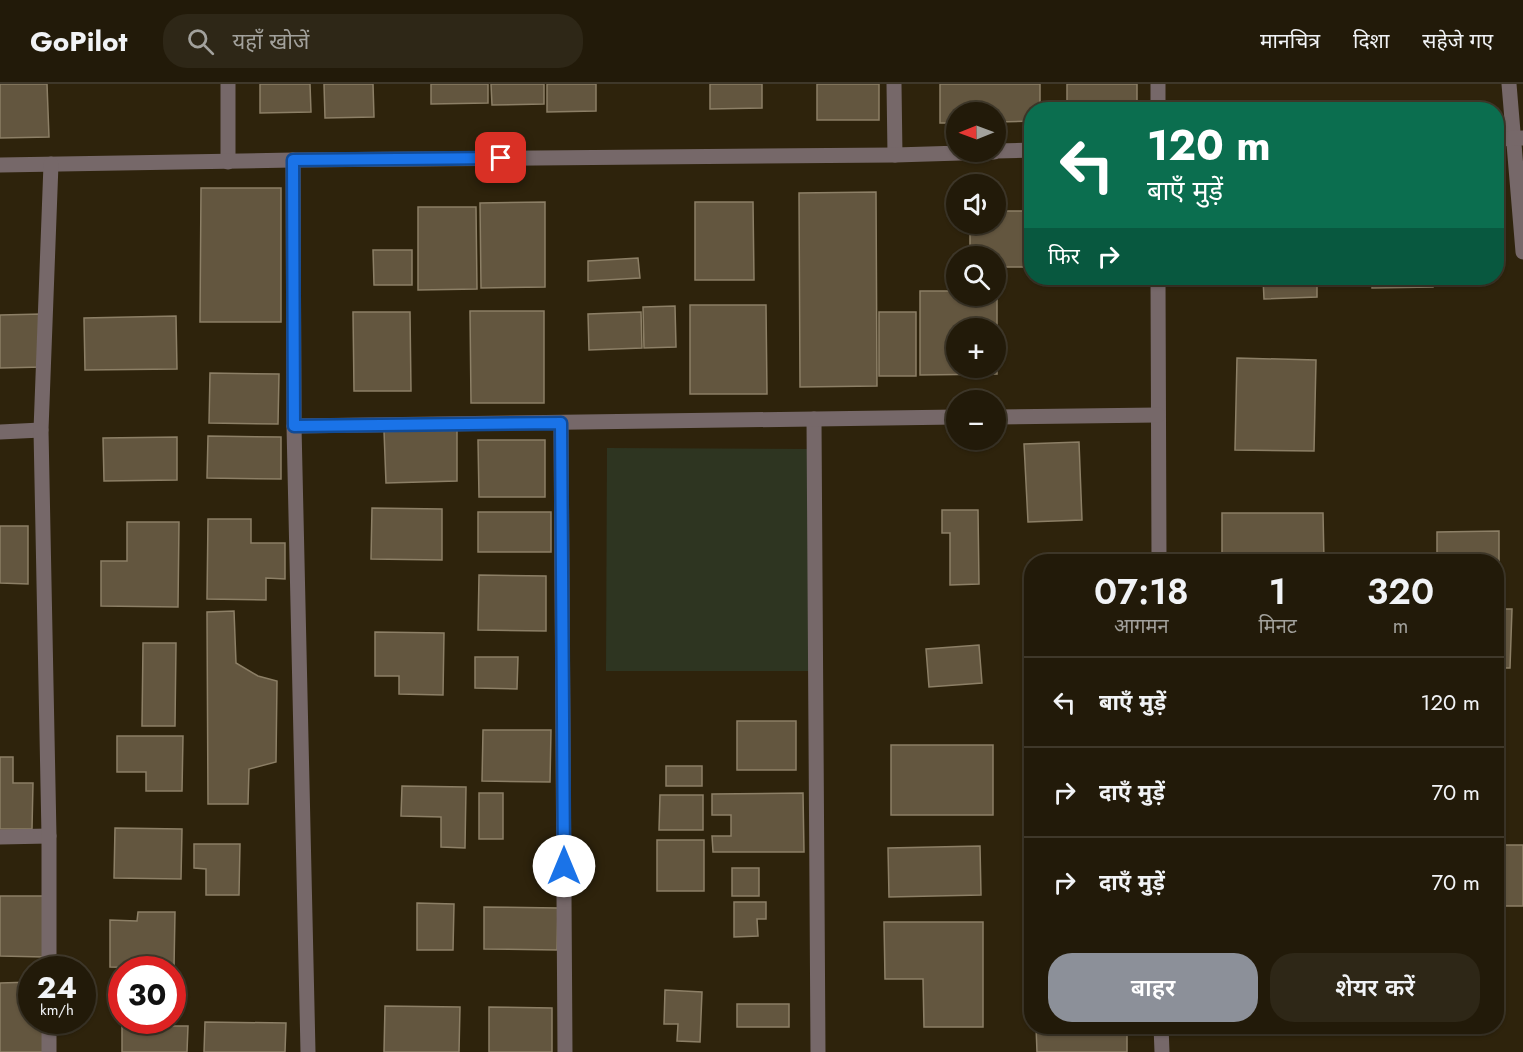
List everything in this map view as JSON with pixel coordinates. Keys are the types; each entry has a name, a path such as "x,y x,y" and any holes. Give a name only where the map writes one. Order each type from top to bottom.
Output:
{"street":[{"path":"228,84 228,162"},
{"path":"894,84 895,155"},
{"path":"1158,84 1158,102"},
{"path":"1509,84 1511,138 1523,252"},
{"path":"1006,151 1024,150"},
{"path":"0,165 946,153"},
{"path":"293,160 294,426 308,1052"},
{"path":"49,956 49,836 41,430 51,164"},
{"path":"1158,285 1159,554"},
{"path":"1006,417 1158,415"},
{"path":"294,426 946,417"},
{"path":"814,419 818,1052"},
{"path":"561,423 565,1052"},
{"path":"0,432 41,430"},
{"path":"0,837 49,836"},
{"path":"49,1034 49,1052"},
{"path":"1161,1034 1162,1052"}],"green space":[{"path":"607,448 811,449 810,671 606,671"}],"building":[{"path":"0,84 47,84 49,137 0,138"},
{"path":"260,84 310,84 311,112 260,113"},
{"path":"324,84 373,84 374,117 325,118"},
{"path":"431,84 488,84 488,103 431,104"},
{"path":"491,84 544,84 544,104 492,105"},
{"path":"547,84 596,84 596,111 547,112"},
{"path":"710,84 762,84 762,108 710,109"},
{"path":"817,84 879,84 879,120 817,120"},
{"path":"940,84 1040,84 1040,102 1024,102 1024,121 1006,122 1006,102 946,102 946,123 940,123"},
{"path":"1067,84 1137,84 1137,102 1067,102"},
{"path":"201,188 281,188 281,322 200,322"},
{"path":"876,192 877,386 800,387 799,193"},
{"path":"545,202 545,287 481,288 480,203"},
{"path":"695,202 753,202 754,280 695,280"},
{"path":"418,207 476,207 477,289 418,290"},
{"path":"1006,211 1024,211 1024,267 1006,267 1006,246 970,246 970,234 1006,234"},
{"path":"373,250 412,250 412,285 374,285"},
{"path":"638,258 640,278 588,281 588,261"},
{"path":"1263,285 1317,285 1317,297 1264,299"},
{"path":"1372,285 1433,285 1433,287 1372,288"},
{"path":"920,291 946,291 946,306 997,306 997,318 946,318 946,375 920,375"},
{"path":"690,305 766,305 767,394 690,394"},
{"path":"675,306 676,347 644,348 643,307"},
{"path":"470,311 544,311 544,403 471,403"},
{"path":"353,312 410,312 411,391 354,391"},
{"path":"641,312 642,348 589,350 588,314"},
{"path":"879,312 916,312 916,376 879,376"},
{"path":"41,314 42,367 0,368 0,315"},
{"path":"176,316 177,369 85,370 84,318"},
{"path":"1237,358 1316,360 1314,451 1235,450"},
{"path":"210,373 279,374 278,424 209,423"},
{"path":"457,429 457,481 386,483 384,431"},
{"path":"208,436 281,437 281,479 207,478"},
{"path":"177,437 177,480 104,481 103,438"},
{"path":"478,440 545,440 545,497 479,497"},
{"path":"1079,442 1082,520 1028,522 1024,444"},
{"path":"372,508 442,509 442,560 371,559"},
{"path":"942,510 978,510 979,584 950,585 950,533 942,533"},
{"path":"478,512 551,512 551,552 478,552"},
{"path":"1222,513 1323,513 1324,554 1222,554"},
{"path":"208,519 251,519 251,543 285,543 285,579 266,578 266,600 207,599"},
{"path":"127,522 179,522 178,607 101,606 101,561 127,561"},
{"path":"0,526 28,526 28,584 0,583"},
{"path":"1499,531 1499,554 1437,554 1437,532"},
{"path":"479,575 546,576 546,631 478,630"},
{"path":"1504,609 1512,609 1510,668 1504,668"},
{"path":"234,611 236,663 258,676 277,681 276,762 249,769 248,804 208,804 207,612"},
{"path":"375,632 444,633 443,695 399,694 399,676 375,676"},
{"path":"143,643 176,643 175,726 142,726"},
{"path":"979,645 982,683 929,687 926,649"},
{"path":"475,657 518,657 517,689 475,688"},
{"path":"737,721 796,721 796,770 737,770"},
{"path":"483,730 551,730 550,782 482,781"},
{"path":"117,736 183,736 182,791 146,791 146,772 117,772"},
{"path":"891,745 993,745 993,815 891,815"},
{"path":"0,757 13,757 13,783 33,783 32,829 0,829"},
{"path":"666,766 702,766 702,786 666,786"},
{"path":"402,786 466,787 465,848 441,847 441,817 401,816"},
{"path":"479,793 503,793 503,839 479,839"},
{"path":"803,793 804,852 713,852 712,836 731,836 731,815 712,815 712,794"},
{"path":"660,795 703,795 703,830 659,830"},
{"path":"115,828 182,829 181,879 114,878"},
{"path":"657,840 704,840 704,891 657,891"},
{"path":"194,844 240,844 239,895 206,895 206,869 194,868"},
{"path":"1504,845 1523,845 1523,906 1504,906"},
{"path":"980,846 981,895 889,897 888,848"},
{"path":"732,868 759,868 759,896 732,896"},
{"path":"0,896 44,896 44,956 0,956"},
{"path":"734,902 766,902 766,919 757,919 758,936 734,937"},
{"path":"417,903 454,904 453,950 417,950"},
{"path":"484,907 558,908 557,950 484,949"},
{"path":"138,912 175,912 174,956 110,956 110,920 137,921"},
{"path":"884,922 983,922 983,1027 924,1027 923,979 885,979"},
{"path":"18,982 18,1034 48,1034 49,1052 0,1052 0,983"},
{"path":"665,990 702,992 700,1042 677,1041 678,1024 664,1024"},
{"path":"737,1004 789,1004 789,1027 737,1027"},
{"path":"385,1006 460,1007 459,1052 384,1052"},
{"path":"489,1007 552,1008 552,1052 489,1052"},
{"path":"205,1022 286,1023 285,1052 204,1052"},
{"path":"186,1026 188,1026 187,1052 122,1052 122,1034 186,1034"},
{"path":"1036,1034 1127,1034 1127,1052 1037,1052"}],"route":[{"path":"501,158 293,160 294,426 561,423 564,866"}]}
